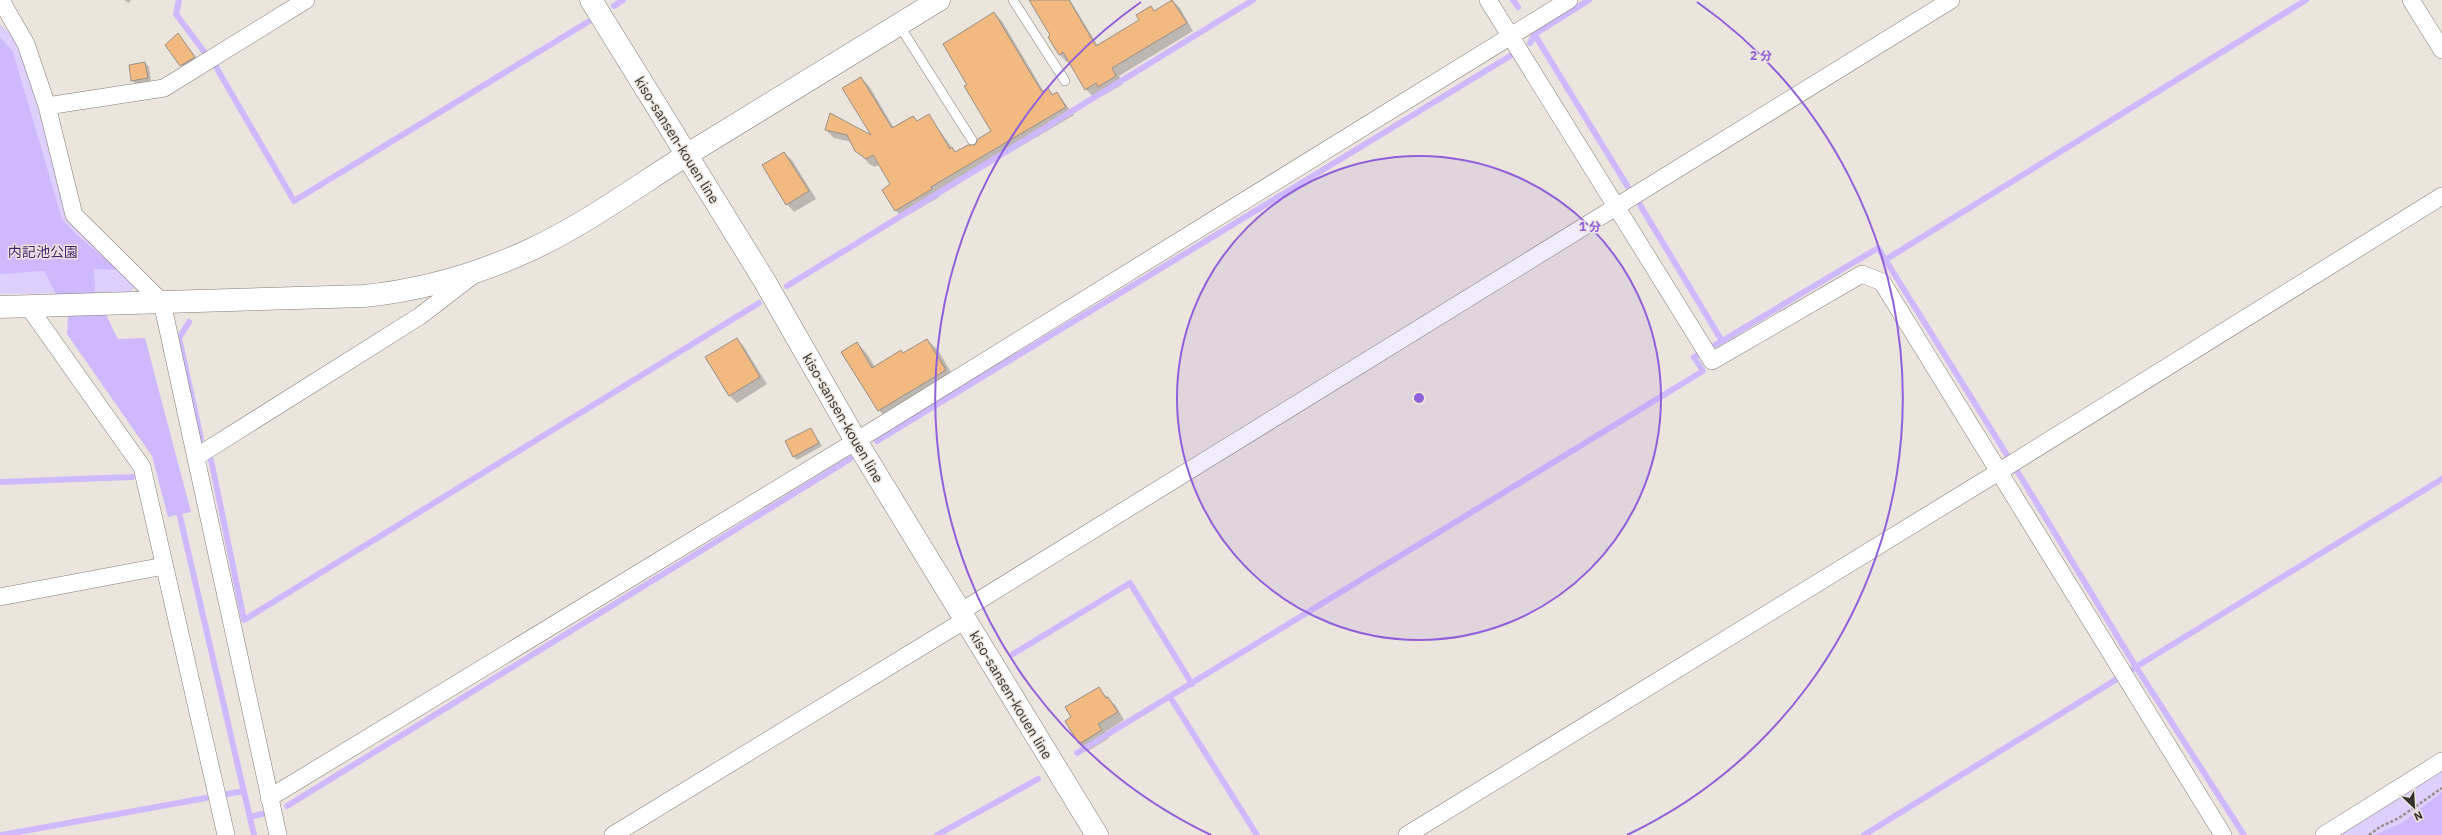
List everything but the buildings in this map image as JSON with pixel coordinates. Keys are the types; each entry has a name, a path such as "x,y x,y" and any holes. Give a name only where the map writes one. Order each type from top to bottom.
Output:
{"street":[{"path":"46,106 164,88 306,0"},
{"name":"kiso-sansen-kouen line","path":"591,0 764,280 856,441 1097,835"},
{"path":"0,307 102,305 391,293 441,282 480,270 531,249 619,200 686,156 939,0"},
{"path":"1488,0 1614,207 1712,362 1862,274 1882,282 2000,471 2223,835"},
{"path":"269,798 856,441 1570,0"},
{"path":"613,835 1614,207 1951,0"},
{"path":"2411,0 2442,50"},
{"path":"2,2 26,44 46,106 74,215 162,302 278,835"},
{"path":"1407,835 2000,471 2442,196"},
{"path":"196,457 420,316 480,270"},
{"path":"28,306 142,467 226,835"},
{"path":"0,597 164,566"},
{"path":"2324,835 2442,761"}],"lane":[{"path":"1013,0 1065,81"},
{"path":"899,25 972,140"}],"path":[{"path":"2369,835 2380,827 2400,818 2442,788"}],"green space":[{"name":"内記池公園","path":"0,24 14,37 28,74 70,220 135,286 130,292 0,294"},
{"path":"2442,771 2442,835 2338,835"}],"shaded area":[{"path":"0,37 13,52 62,219 76,234 118,270 94,269 95,293 118,339 145,338 191,512 168,517 152,456 67,334 68,317 44,271 0,274"},
{"path":"2442,792 2442,835 2375,835 2402,823"}],"waterway":[{"path":"179,0 176,14 205,53"},
{"path":"614,6 623,0"},
{"path":"787,286 1253,0"},
{"path":"1513,0 1518,7"},
{"path":"1530,43 1535,34 1589,0"},
{"path":"1885,260 2306,0"},
{"path":"216,67 294,201 591,20"},
{"path":"1533,32 1628,187"},
{"path":"877,441 1515,53"},
{"path":"1637,200 1722,341 1878,248 2007,455"},
{"path":"211,460 244,620 759,303"},
{"path":"189,322 179,338 201,439"},
{"path":"1715,345 1722,341"},
{"path":"1077,753 1703,371 1694,357 1699,354"},
{"path":"287,806 850,459"},
{"path":"2016,469 2136,667 2244,835"},
{"path":"0,482 132,477"},
{"path":"2131,670 2442,479"},
{"path":"178,508 254,835"},
{"path":"1013,654 1130,583 1192,684"},
{"path":"1864,835 2117,679"},
{"path":"1170,697 1257,835"},
{"path":"937,835 1038,779"},
{"path":"227,794 244,791"},
{"path":"2,835 206,798"},
{"path":"250,817 262,814"}]}
